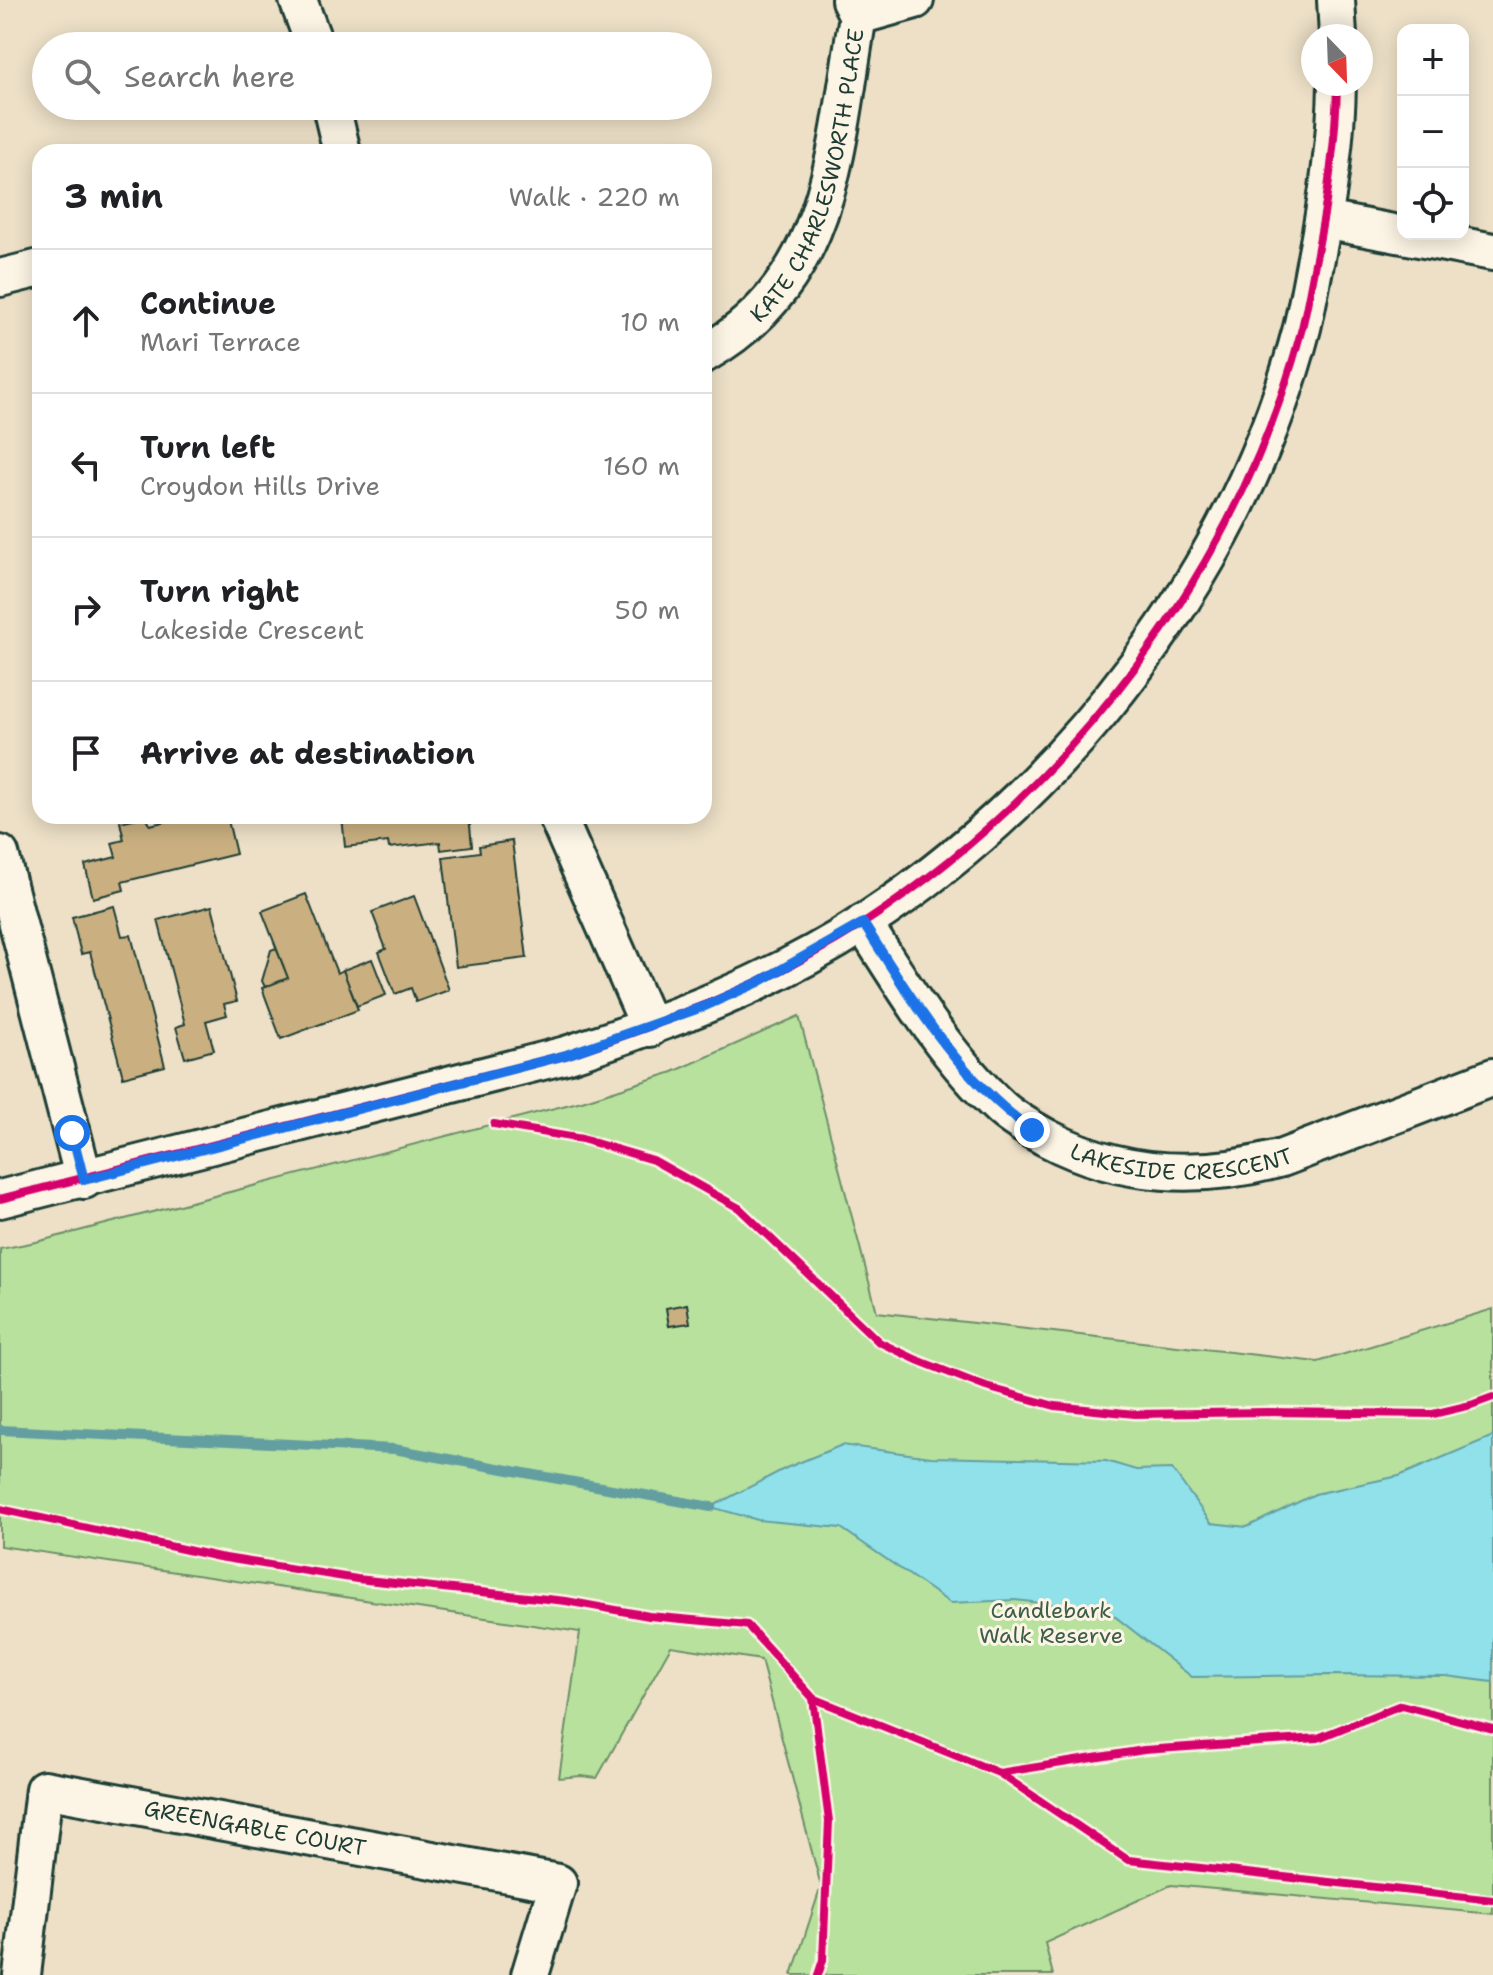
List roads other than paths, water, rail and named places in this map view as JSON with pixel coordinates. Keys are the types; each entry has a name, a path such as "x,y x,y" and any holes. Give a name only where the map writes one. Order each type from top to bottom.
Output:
{"street":[{"path":"298,0 310,32"},
{"name":"KATE CHARLESWORTH PLACE","path":"712,348 748,323 773,298 811,238 828,187 854,8 915,0"},
{"path":"1336,0 1337,24"},
{"path":"0,1199 566,1055 650,1028 759,982 863,923 945,864 1033,786 1122,685 1198,573 1230,513 1259,451 1302,328 1324,220 1336,96"},
{"path":"334,120 340,144"},
{"path":"1324,220 1493,252"},
{"path":"0,278 32,270"},
{"path":"561,824 650,1028"},
{"path":"0,854 84,1180"},
{"name":"LAKESIDE CRESCENT","path":"863,923 929,1023 964,1068 1002,1109 1064,1147 1133,1168 1194,1173 1253,1166 1282,1158 1493,1077"},
{"name":"GREENGABLE COURT","path":"22,1975 44,1789 558,1883 530,1975"}],"water":[{"path":"1493,1436 1493,1682 1446,1676 1192,1677 1108,1611 1015,1600 950,1603 841,1528 758,1520 711,1507 786,1468 842,1445 931,1457 1106,1461 1136,1470 1172,1469 1211,1523 1247,1527 1315,1494 1399,1476"}],"waterway":[{"path":"0,1430 394,1449 711,1507"}],"park label":[{"name":"Candlebark Walk Reserve","path":"1051,1622"}]}
